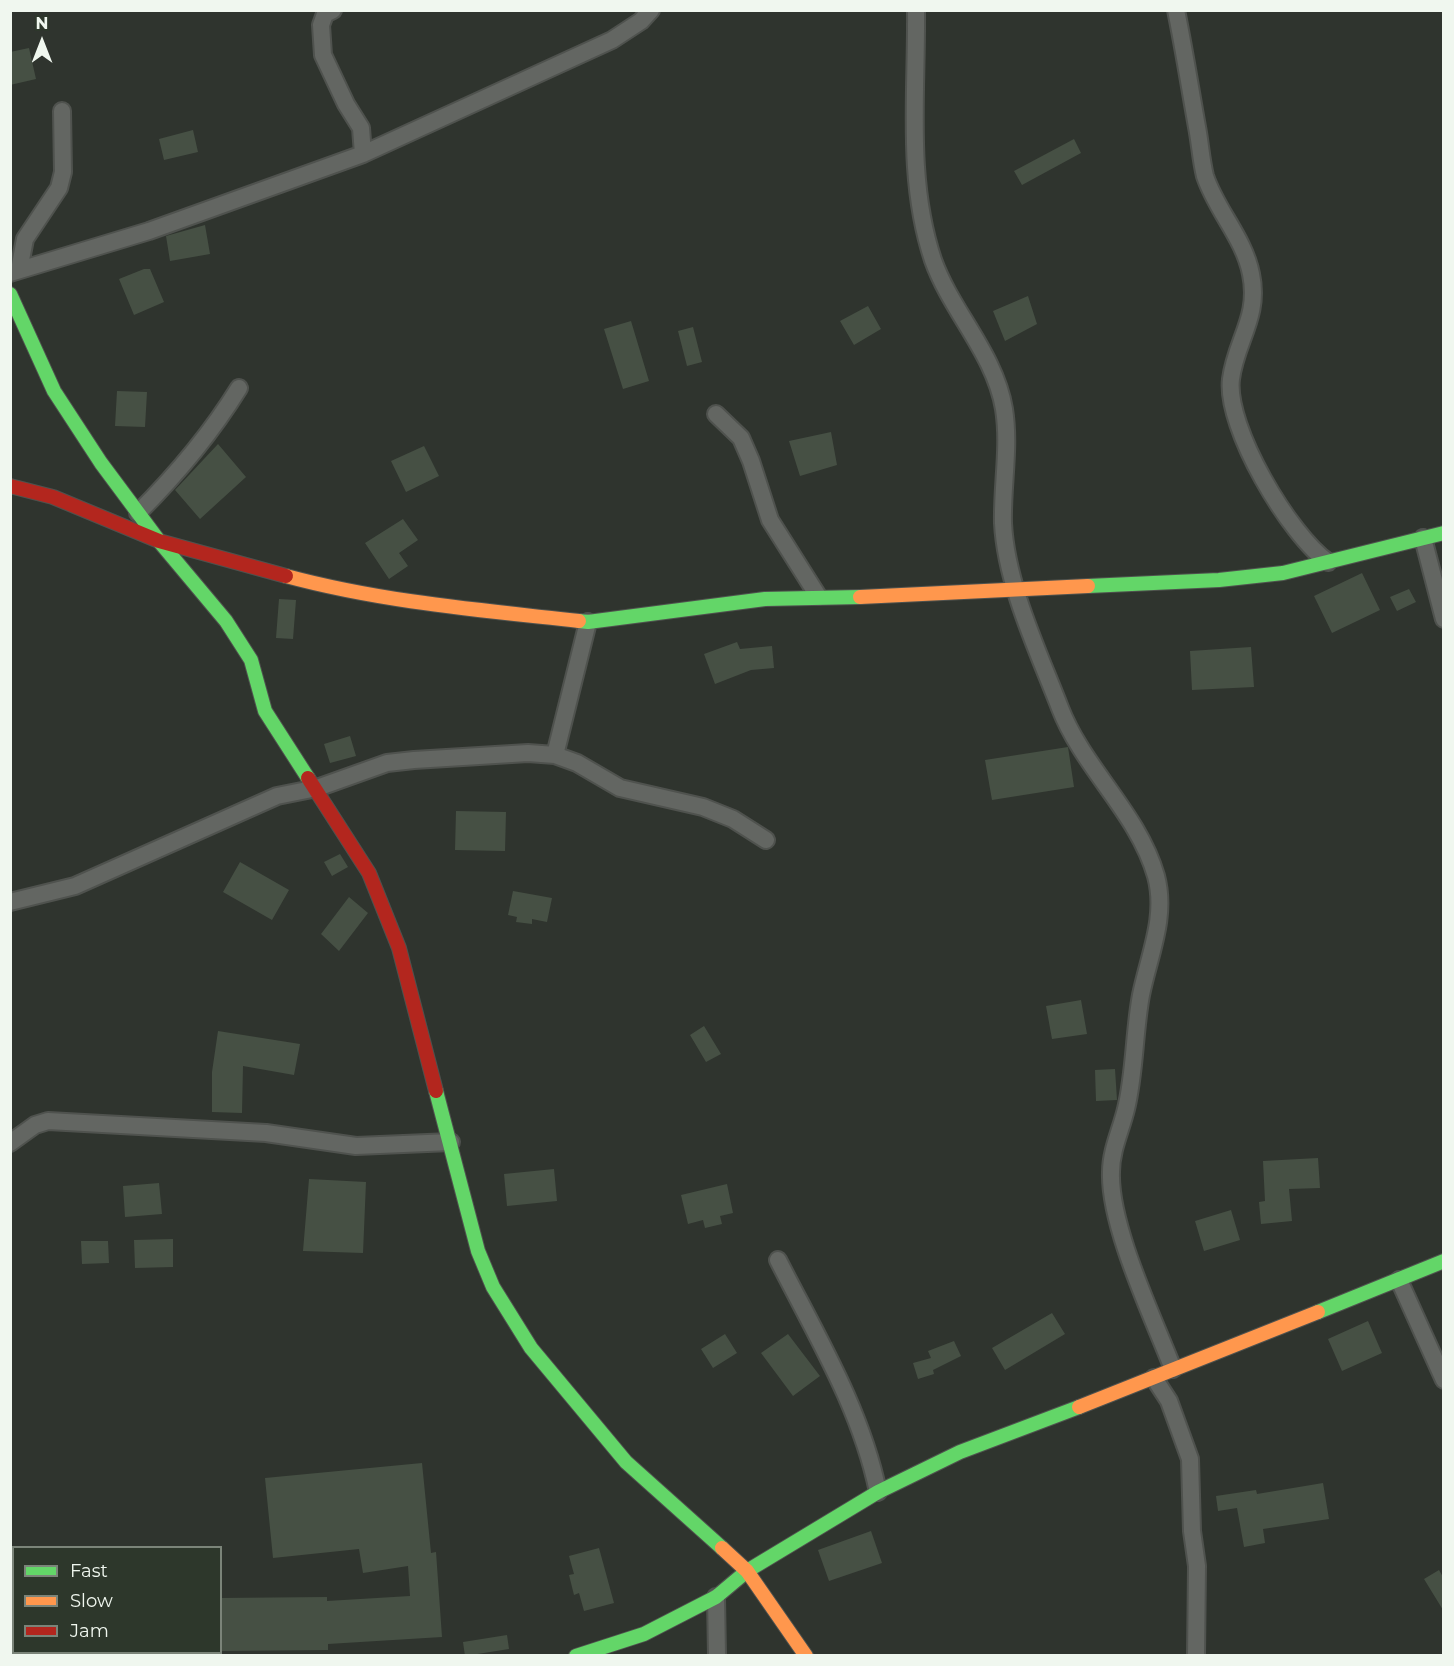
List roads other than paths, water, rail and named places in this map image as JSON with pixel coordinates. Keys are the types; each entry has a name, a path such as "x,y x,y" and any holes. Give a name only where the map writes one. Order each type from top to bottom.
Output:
{"street":[{"path":"333,10 325,14 321,25 323,55 346,104 361,128 363,154"},
{"path":"15,272 149,231 363,154 612,40 641,21 651,10"},
{"path":"916,10 915,165 921,218 934,264 991,369 1004,406 1008,456 1003,521 1007,558 1016,590 1062,714 1093,770 1140,838 1156,877 1160,919 1142,993 1130,1090 1111,1166 1111,1186 1126,1247 1173,1369"},
{"path":"1176,10 1205,175 1243,249 1251,272 1255,297 1250,324 1236,356 1231,380 1232,404 1245,441 1280,508 1313,552 1328,562"},
{"path":"15,272 26,239 59,188 63,172 62,111"},
{"path":"10,294 54,391 138,513 226,621 251,660 265,711 317,788 369,873 394,937 452,1142 478,1251 494,1287 531,1348 626,1462 747,1571 806,1656"},
{"path":"138,513 177,474 213,431 239,388"},
{"path":"716,414 741,438 770,520 818,596"},
{"path":"10,486 39,492 159,541 346,592 409,602 588,622 765,599 818,596 875,597 1219,580 1283,573 1443,533"},
{"path":"1423,538 1443,619"},
{"path":"555,755 588,622"},
{"path":"10,902 75,886 277,796 317,788 387,763 528,753 555,755 577,763 621,788 702,807 732,819 766,840"},
{"path":"10,1143 35,1125 48,1121 266,1133 356,1146 452,1142"},
{"path":"778,1260 837,1376 861,1429 872,1460 878,1492"},
{"path":"576,1656 644,1634 716,1597 747,1571 878,1492 960,1452 1154,1378 1443,1261"},
{"path":"1399,1280 1443,1380"},
{"path":"1154,1378 1169,1401 1190,1459 1192,1531 1197,1566 1196,1656"},
{"path":"716,1597 717,1656"}]}
